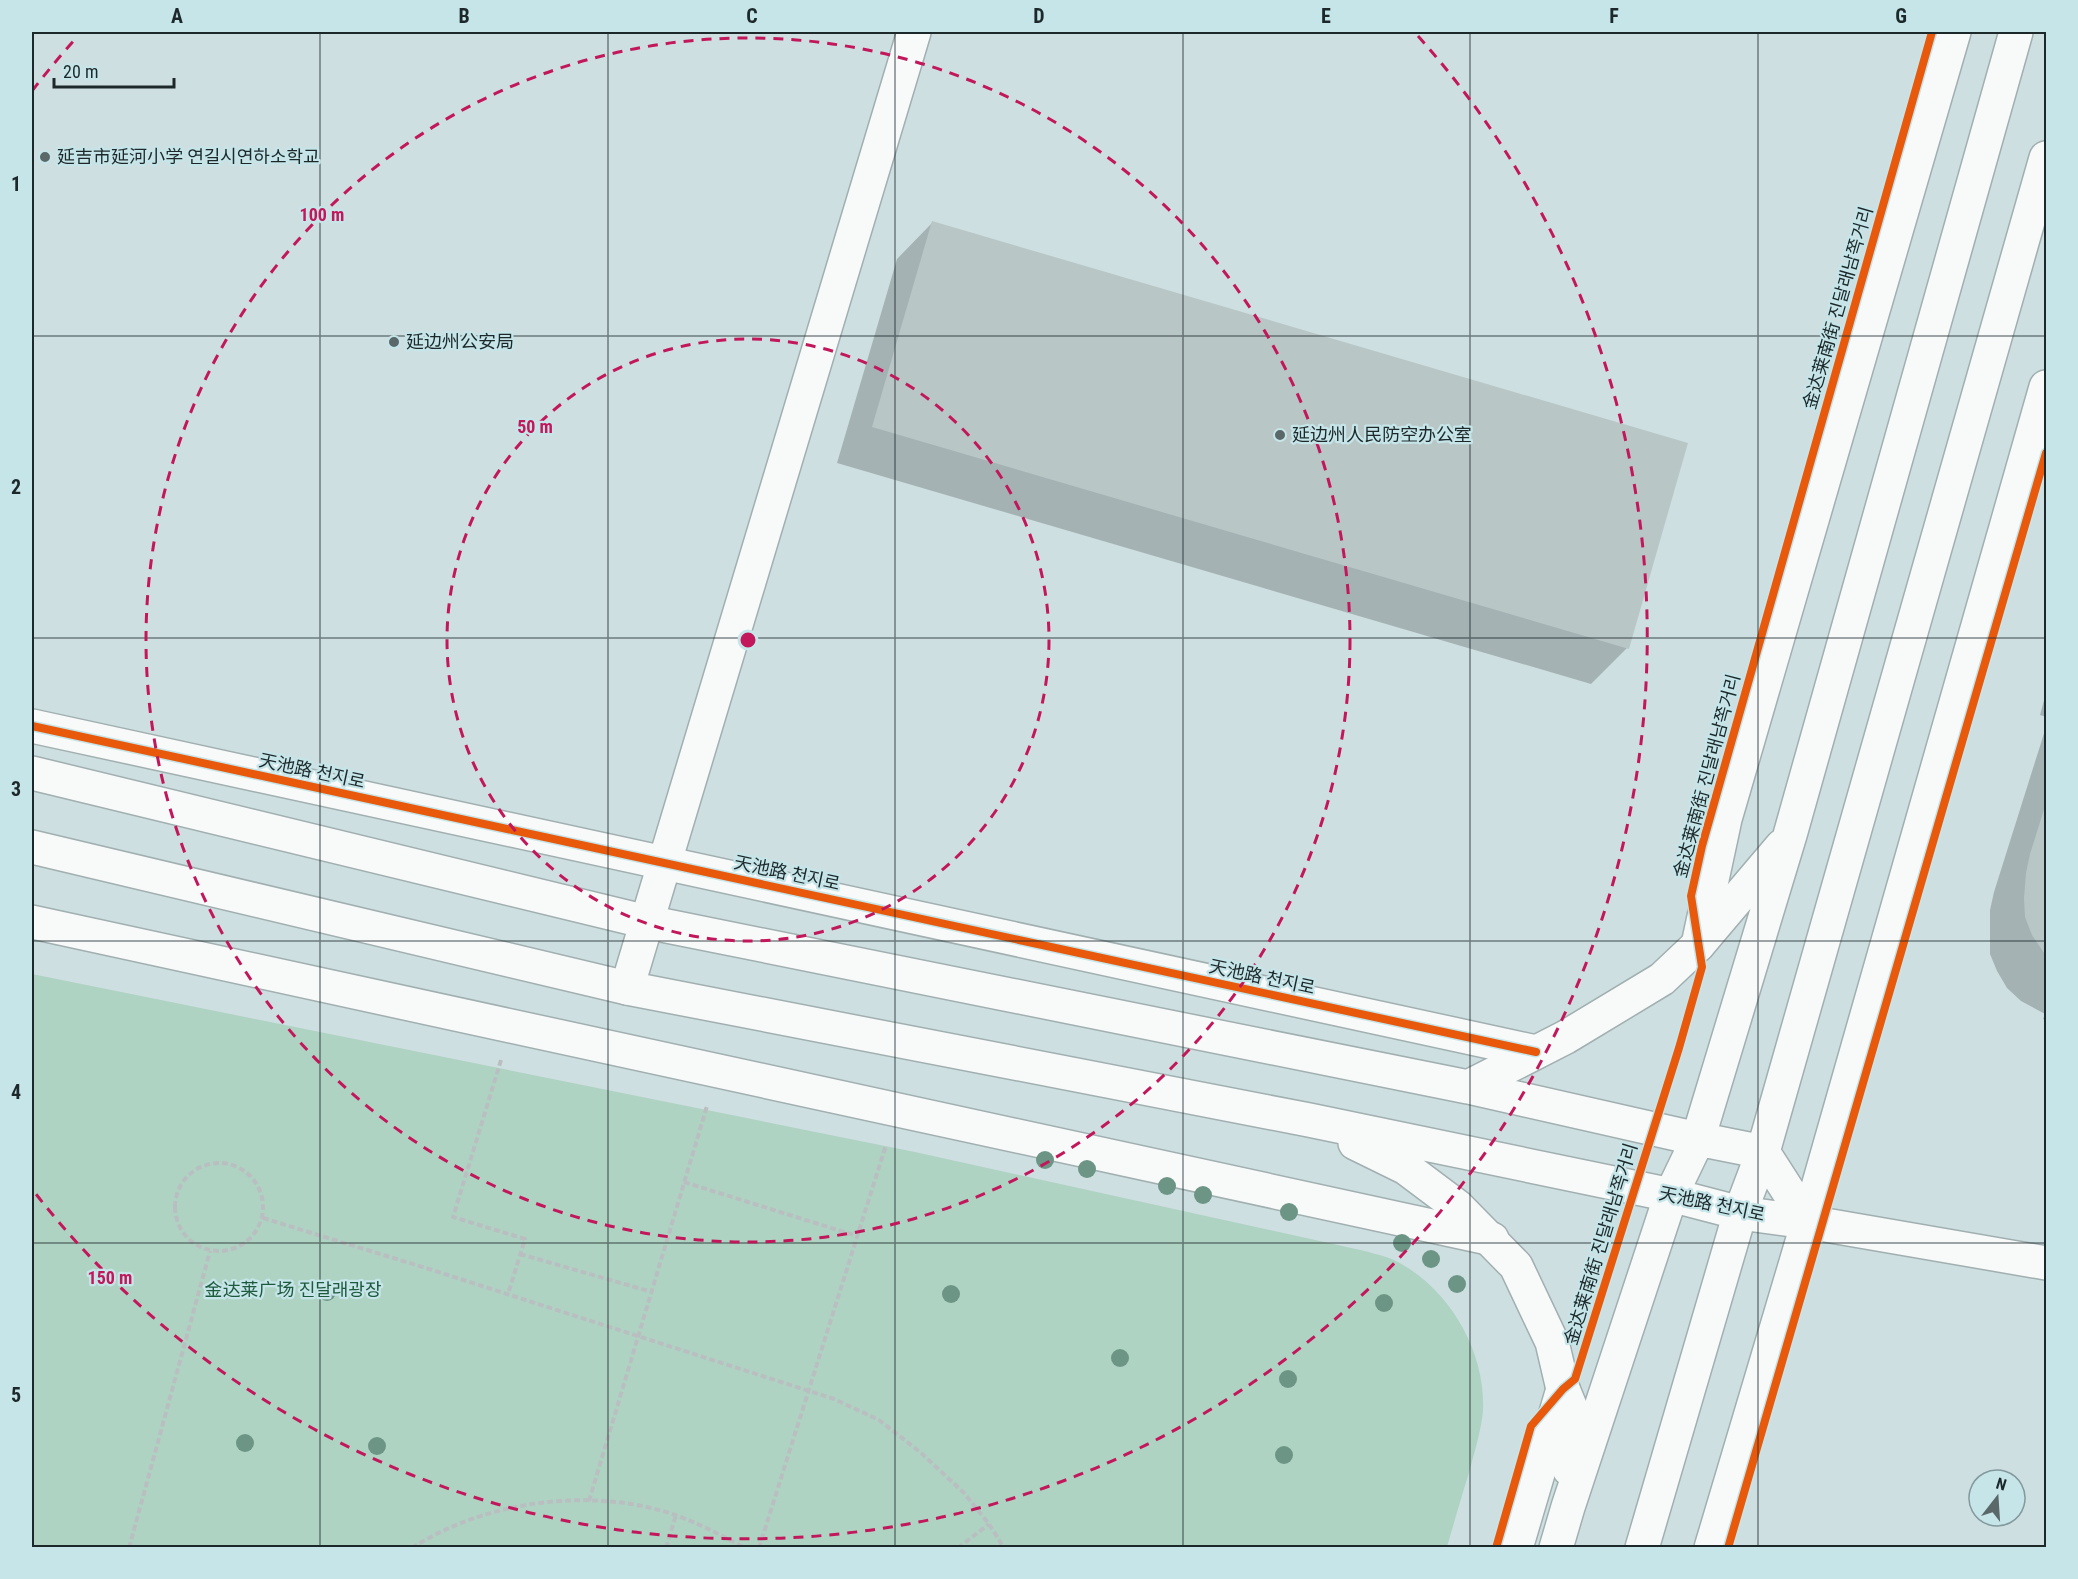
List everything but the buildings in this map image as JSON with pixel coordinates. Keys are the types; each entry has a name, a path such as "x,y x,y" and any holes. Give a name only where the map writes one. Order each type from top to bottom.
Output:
{"main road":[{"path":"627,987 914,32"},
{"name":"金达莱南街 진달래남쪽거리","path":"1698,945 1725,819 1954,32"},
{"path":"1556,1548 1671,1195 1698,1139 1790,835 2016,32"},
{"path":"1642,1548 1740,1213 1762,1152 2046,158"},
{"path":"1711,1548 1808,1222 2046,387"},
{"name":"天池路 천지로","path":"32,726 1536,1052"},
{"path":"32,773 647,922 1468,1087 1762,1152"},
{"path":"1468,1087 1613,1010 1662,980 1698,945 1790,835"},
{"name":"天池路 천지로","path":"32,847 627,987 1309,1120 1671,1195 1740,1213 1808,1222 2046,1263"},
{"path":"32,922 1492,1239"},
{"path":"1309,1120 1406,1168 1458,1207 1492,1239 1516,1266 1552,1342 1563,1389 1570,1406 1568,1507"},
{"name":"天池路 천지로","path":"1762,1152 1808,1222"},
{"path":"1516,1548 1563,1389"}],"path":[{"path":"501,1059 453,1216 525,1239 508,1294"},
{"path":"589,1501 708,1102"},
{"path":"759,1548 887,1140"},
{"path":"224,1163 239,1167 251,1176 260,1188 264,1203 263,1218 258,1230 249,1241 237,1248 210,1251 196,1246 185,1236 177,1222 174,1208 177,1193 184,1180 195,1170 209,1164 224,1163"},
{"path":"684,1182 857,1236"},
{"path":"263,1218 639,1335 834,1399 879,1420 920,1452 964,1493 989,1524 1004,1548"},
{"path":"129,1548 210,1251"},
{"path":"520,1254 652,1292"},
{"path":"412,1548 426,1538 473,1518 521,1505 572,1500 622,1503 676,1515 712,1530 745,1548"},
{"path":"666,1548 676,1515"},
{"path":"958,1548 989,1524"}],"green space":[{"name":"金达莱广场 진달래광장","path":"32,974 915,1152 1365,1251 1392,1259 1415,1273 1448,1305 1471,1344 1478,1366 1482,1388 1482,1419 1447,1547 32,1547"}],"cycle path":[{"path":"1496,1548 1531,1426 1563,1389 1575,1379 1679,1048 1702,967 1691,896 1702,846 1932,32"},
{"path":"1728,1548 2046,453"},
{"path":"32,726 1536,1052"}],"place":[{"name":"延吉市延河小学 연길시연하소학교","path":"45,157"},
{"name":"延边州公安局","path":"394,342"},
{"name":"延边州人民防空办公室","path":"1280,435"}]}
